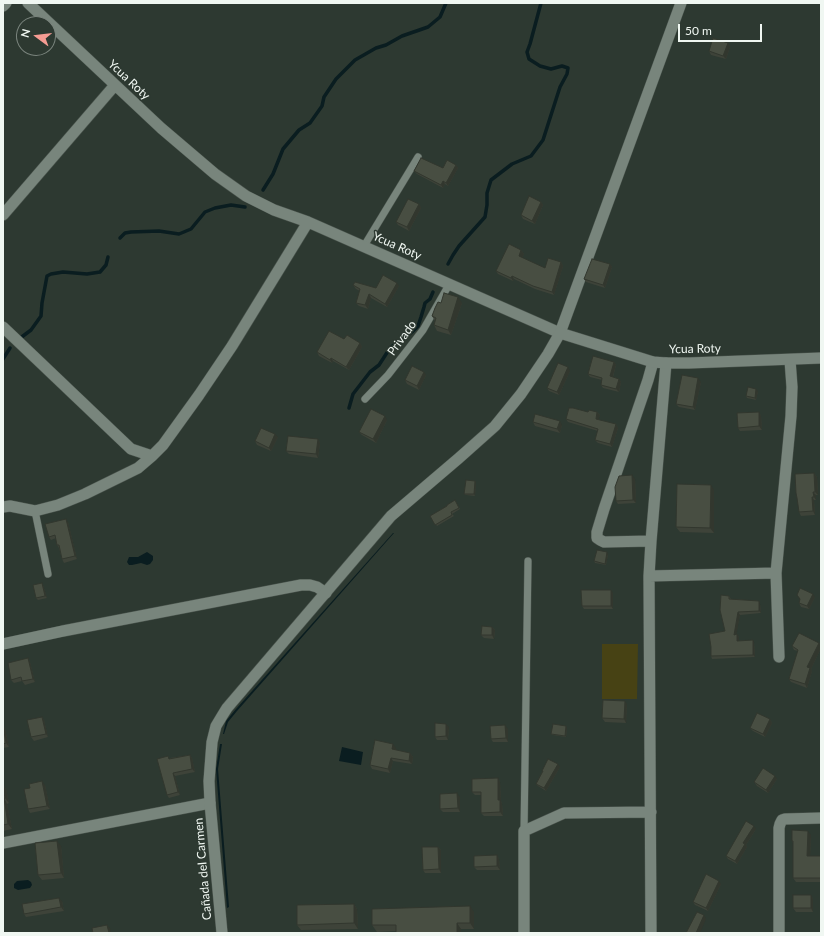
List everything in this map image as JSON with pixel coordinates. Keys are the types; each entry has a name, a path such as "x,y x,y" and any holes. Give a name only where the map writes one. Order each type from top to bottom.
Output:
{"street":[{"path":"3,6 6,3"},
{"name":"Ycua Roty","path":"28,3 161,128 215,174 246,196 274,210 308,222 560,332 653,362 666,363 821,358"},
{"name":"Cañada del Carmen","path":"222,933 209,781 212,742 216,726 228,708 391,516 495,426 521,394 548,354 560,332 681,3"},
{"path":"3,215 115,85"},
{"path":"5,504 35,511 58,505 85,494 138,468 152,456 163,445 232,346 308,222"},
{"path":"3,327 131,449 152,456"},
{"path":"779,657 776,573 791,416 792,387 790,360"},
{"path":"651,541 604,542 597,538 597,532 653,362"},
{"path":"651,933 649,576 666,363"},
{"path":"649,576 776,573"},
{"path":"3,644 62,631 301,585 317,587 326,593"},
{"path":"3,843 210,803"},
{"path":"524,933 524,831 564,813 651,812"},
{"path":"779,933 778,828 782,820 785,819 821,818"}],"lane":[{"path":"364,246 418,157"},
{"name":"Privado","path":"365,400 388,375 422,330 450,283"},
{"path":"35,511 48,574"},
{"path":"524,831 528,561"}],"shaded area":[{"path":"393,533 237,711 228,722 223,734 226,721 236,709"},
{"path":"147,552 153,556 153,560 150,564 147,565 141,563 129,565 127,562 129,557 138,557"},
{"path":"602,644 638,644 637,699 602,699"},
{"path":"220,744 222,744 218,769 229,907 227,908 216,769"},
{"path":"342,747 363,752 361,765 339,761"},
{"path":"28,880 32,885 30,888 18,890 14,888 14,884 17,881"}],"building":[{"path":"713,38 728,43 723,56 709,51"},
{"path":"421,158 443,168 447,160 456,165 446,183 443,181 441,185 414,171"},
{"path":"529,196 541,202 532,221 521,215"},
{"path":"408,199 419,204 407,227 396,222"},
{"path":"509,244 521,250 519,256 545,268 548,258 561,262 552,292 533,286 512,276 511,278 496,271"},
{"path":"592,259 610,264 603,285 584,279"},
{"path":"383,275 397,283 385,304 369,294 365,305 356,303 360,289 353,285 355,282 376,288"},
{"path":"444,293 458,297 448,330 434,325 436,318 432,316 438,302 441,303"},
{"path":"329,331 344,339 347,335 360,343 346,367 317,352"},
{"path":"593,356 614,362 610,376 619,379 616,389 601,385 602,378 588,374"},
{"path":"558,363 568,367 557,392 547,388"},
{"path":"412,366 424,372 417,386 405,380"},
{"path":"682,375 698,378 693,407 676,404"},
{"path":"748,387 756,389 755,398 746,396"},
{"path":"569,408 588,412 589,410 597,412 596,419 616,424 610,444 595,440 598,429 566,419"},
{"path":"371,409 385,416 373,439 359,432"},
{"path":"759,412 759,426 738,428 737,413"},
{"path":"535,414 560,421 557,429 533,422"},
{"path":"261,428 275,434 269,448 255,441"},
{"path":"288,436 318,439 316,454 286,451"},
{"path":"814,473 815,492 813,492 814,497 812,497 813,511 799,512 795,474"},
{"path":"632,475 633,500 616,501 615,487 619,476"},
{"path":"466,480 475,481 474,494 464,494"},
{"path":"677,484 711,485 710,528 676,527"},
{"path":"455,500 459,508 451,512 452,515 435,525 430,516"},
{"path":"66,519 75,556 62,559 55,535 49,537 45,524"},
{"path":"597,550 607,552 605,564 594,561"},
{"path":"42,583 45,596 36,598 33,585"},
{"path":"800,588 813,594 807,606 799,603 800,599 797,595"},
{"path":"581,590 611,590 611,606 582,606"},
{"path":"721,595 729,596 729,599 759,601 759,611 738,612 734,635 737,634 737,641 753,640 753,655 711,656 709,634 725,631 720,610"},
{"path":"482,626 492,627 492,635 481,635"},
{"path":"799,633 819,643 807,667 810,668 805,684 789,679 798,650 792,646"},
{"path":"28,658 33,679 22,681 21,677 11,680 8,663"},
{"path":"603,700 625,701 624,719 602,718"},
{"path":"757,713 770,719 763,734 750,728"},
{"path":"42,717 46,734 31,737 27,720"},
{"path":"435,723 446,724 446,736 435,737"},
{"path":"553,724 566,726 565,736 551,734"},
{"path":"505,725 506,738 491,739 490,726"},
{"path":"3,726 6,743 3,744"},
{"path":"375,740 393,744 392,749 410,753 409,761 391,758 388,769 370,765"},
{"path":"190,755 192,769 173,773 178,792 167,795 157,759 168,756 169,759"},
{"path":"548,759 558,764 544,788 536,784"},
{"path":"763,768 775,776 766,790 754,782"},
{"path":"498,778 498,800 500,800 500,812 481,813 481,792 472,792 472,779"},
{"path":"42,781 47,806 28,809 24,789 30,788 29,784"},
{"path":"3,787 8,824 3,825"},
{"path":"457,793 458,808 440,809 440,794"},
{"path":"746,821 754,826 743,843 745,844 735,861 726,856"},
{"path":"792,830 808,831 807,856 821,856 821,878 793,878"},
{"path":"57,841 61,873 38,875 35,843"},
{"path":"422,847 438,847 439,869 423,870"},
{"path":"497,855 497,866 474,867 474,856"},
{"path":"706,874 719,881 706,908 693,902"},
{"path":"793,895 811,895 811,908 793,908"},
{"path":"59,898 61,907 24,914 22,904"},
{"path":"354,904 354,923 297,925 297,905"},
{"path":"470,906 470,923 457,923 457,933 396,933 396,925 372,925 372,909"},
{"path":"697,912 704,915 696,933 686,933"},
{"path":"107,925 109,933 93,933 92,928"}],"waterway":[{"path":"263,190 273,174 283,149 299,130 310,123 322,106 324,97 336,79 355,60 376,48 386,45 402,36 428,27 440,17 446,3"},
{"path":"448,264 459,246 485,217 487,193 491,180 512,164 531,156 543,140 560,87 567,74 568,68 562,66 551,69 540,66 529,59 527,52 541,3"},
{"path":"120,238 125,233 131,232 159,231 179,234 191,229 205,212 215,208 231,205 245,207"},
{"path":"19,339 31,330 41,316 47,276 63,272 87,274 100,272 106,265 108,257"},
{"path":"349,408 353,394 370,372 379,365 390,348 418,326 425,303 430,299 433,292"},
{"path":"3,359 10,348"}]}
